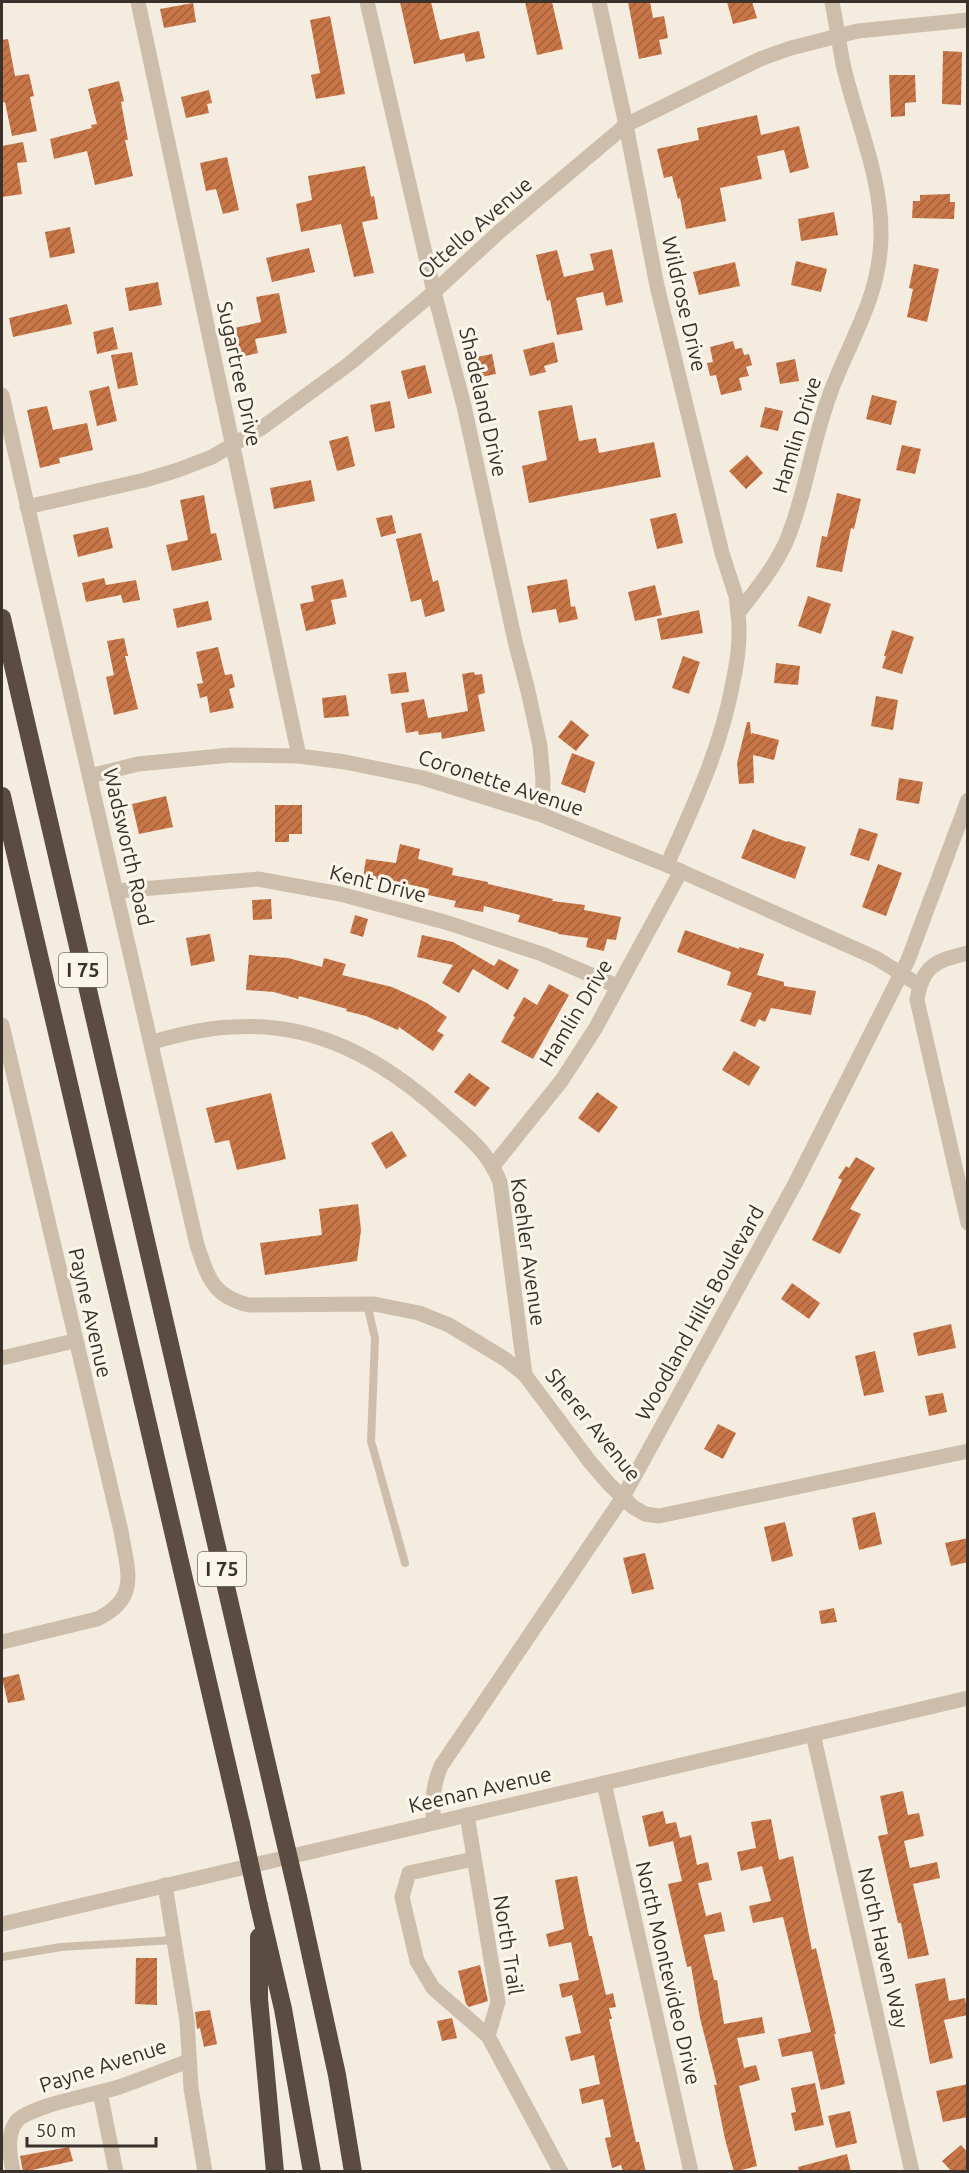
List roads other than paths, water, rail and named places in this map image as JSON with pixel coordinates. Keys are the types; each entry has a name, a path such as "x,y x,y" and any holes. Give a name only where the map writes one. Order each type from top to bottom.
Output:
{"highway":[{"name":"I 75","path":"2,618 298,1897 337,2075 353,2172"},
{"name":"I 75","path":"2,796 283,2009 312,2172"},
{"path":"259,1906 259,1999 275,2172"}],"street":[{"name":"Sugartree Drive","path":"138,2 299,756"},
{"name":"Shadeland Drive","path":"367,2 434,292 464,406 540,746 543,780 542,815"},
{"name":"Wildrose Drive","path":"599,2 626,125 657,286 722,553 736,596 738,613"},
{"name":"Hamlin Drive","path":"738,613 768,574 785,544 794,520 824,411 836,377 866,311 879,270 881,235 879,201 843,64 832,2"},
{"name":"Ottello Avenue","path":"27,507 156,477 212,457 263,427 349,364 434,292 499,232 626,125 760,59 791,48 858,31 968,20"},
{"name":"Wadsworth Road","path":"2,395 197,1245 211,1282 230,1300"},
{"path":"667,865 706,777 720,738 738,655 740,626 738,613"},
{"name":"Coronette Avenue","path":"90,776 138,764 180,758 231,755 299,756 345,762 423,778 542,815 667,865 876,958 905,967 923,979"},
{"name":"Woodland Hills Boulevard","path":"434,1822 432,1798 435,1779 441,1766 623,1497 796,1182 905,967 968,800"},
{"name":"Hamlin Drive","path":"493,1166 562,1080 595,1029 681,872"},
{"name":"Kent Drive","path":"117,891 258,879 340,894 445,922 542,954 617,986"},
{"path":"905,967 968,953"},
{"path":"944,958 923,979 917,1000 968,1223"},
{"name":"Payne Avenue","path":"2,1025 7,1076 121,1531 128,1582 122,1602 115,1609 97,1619 2,1642"},
{"name":"Koehler Avenue","path":"152,1042 203,1030 234,1026 294,1031 328,1041 377,1063 402,1078 484,1152 500,1182 525,1374"},
{"name":"Sherer Avenue","path":"230,1300 249,1305 367,1304 419,1313 449,1324 506,1359 525,1374 590,1462 633,1508 645,1514 659,1516 968,1452"},
{"path":"2,1358 74,1341"},
{"name":"Keenan Avenue","path":"2,1924 968,1698"},
{"name":"North Haven Way","path":"813,1734 912,2172"},
{"name":"North Montevideo Drive","path":"604,1783 691,2172"},
{"name":"North Trail","path":"467,1815 498,2001 488,2036"},
{"path":"473,1859 409,1873 402,1897 417,1960 432,1988 488,2036 561,2172"},
{"name":"Payne Avenue","path":"13,2172 9,2146 11,2132 20,2117 189,2061 187,2020 165,1885"},
{"path":"189,2061 205,2172"},
{"path":"100,2092 116,2172"}],"lane":[{"path":"367,1304 375,1338 371,1441 405,1563"},
{"path":"2,1957 62,1947 174,1940"}]}
